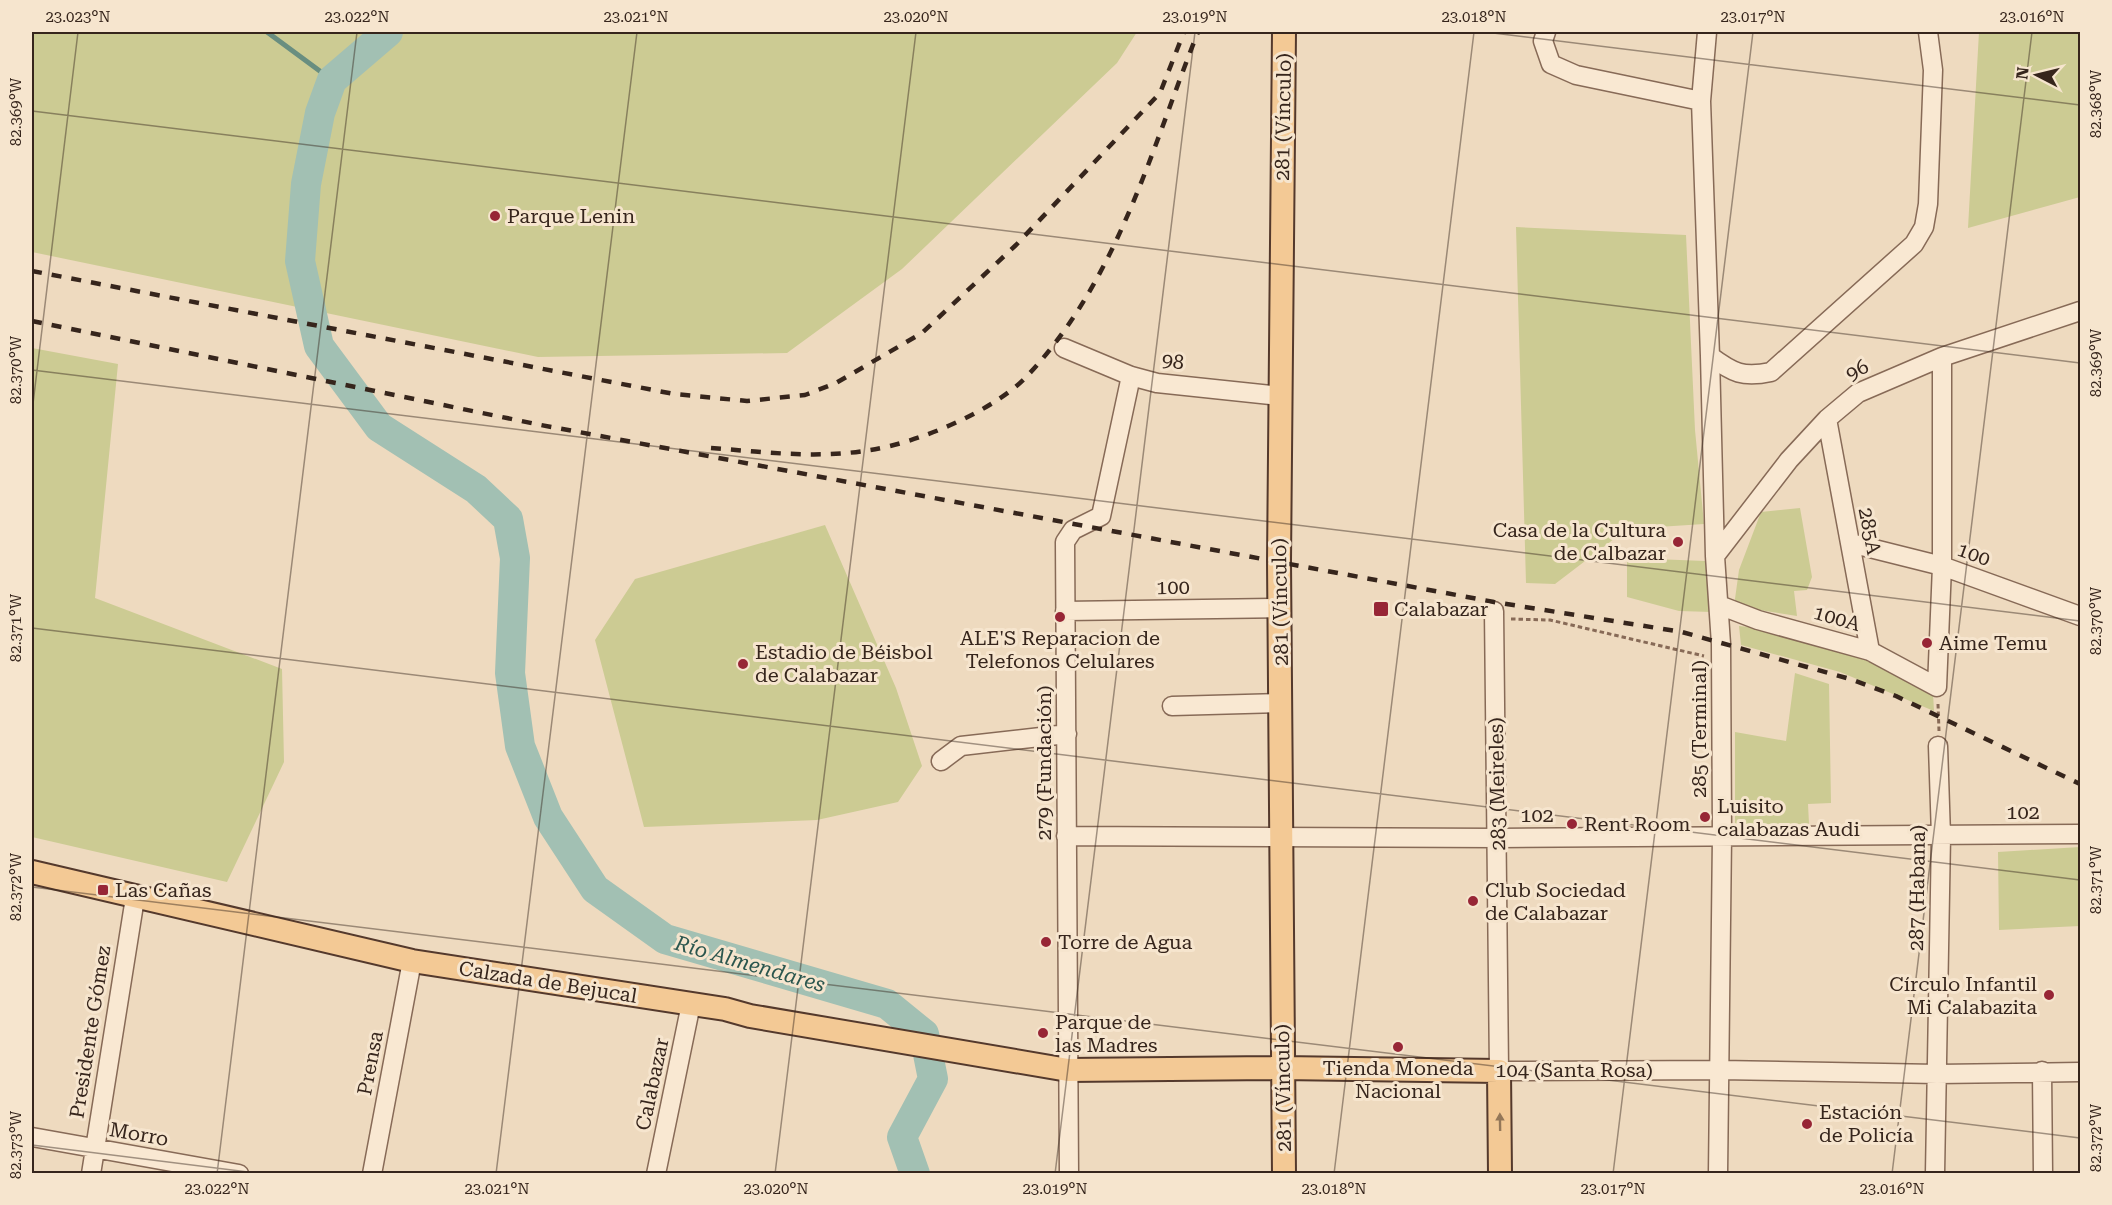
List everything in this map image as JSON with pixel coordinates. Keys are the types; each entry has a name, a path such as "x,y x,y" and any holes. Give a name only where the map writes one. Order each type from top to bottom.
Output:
{"main road":[{"name":"281 (Vínculo)","path":"1284,32 1280,396 1284,1173"},
{"name":"Calzada de Bejucal","path":"32,872 135,898 412,961 691,1004 1068,1070"},
{"name":"104 (Santa Rosa)","path":"1068,1070 1282,1068 1499,1071"},
{"name":"283 (Meireles)","path":"1499,1071 1500,1173"}],"street":[{"path":"1546,32 1543,41 1551,64 1576,75 1701,101"},
{"name":"285 (Terminal)","path":"1707,32 1701,101 1714,556 1719,605 1722,836 1718,1173"},
{"path":"1710,356 1731,371 1751,376 1772,372 1914,244 1924,227 1928,204 1932,70 1928,32"},
{"name":"96","path":"1714,556 1761,495 1827,419 1858,393 1942,357 2080,311"},
{"name":"98","path":"1064,348 1131,376 1157,383 1280,396"},
{"path":"1937,687 1942,566 1942,357"},
{"name":"279 (Fundación)","path":"1069,1173 1065,542 1073,530 1101,516 1131,376"},
{"name":"285A","path":"1827,419 1870,651"},
{"name":"100","path":"1850,543 1942,566 2080,616"},
{"name":"100A","path":"1719,605 1758,620 1870,651 1937,687"},
{"name":"100","path":"1065,611 1281,608"},
{"name":"283 (Meireles)","path":"1494,615 1499,1071"},
{"path":"1172,706 1281,703"},
{"path":"941,760 961,746 1067,734"},
{"name":"287 (Habana)","path":"1935,1173 1941,836 1938,746"},
{"name":"102","path":"1066,836 1498,838 2080,834"},
{"name":"Presidente Gómez","path":"91,1173 135,898"},
{"name":"Prensa","path":"372,1173 412,961"},
{"name":"Calabazar","path":"657,1173 691,1004"},
{"name":"104 (Santa Rosa)","path":"1499,1071 1720,1070 1937,1074 2080,1072"},
{"path":"2042,1071 2043,1173"},
{"name":"Morro","path":"32,1137 238,1173"}],"path":[{"path":"1494,615 1550,620 1720,660"},
{"path":"1937,687 1938,746"}],"shaded area":[{"name":"Parque Lenin","path":"32,32 1137,32 1117,63 902,269 787,353 538,357 32,252"},
{"path":"1979,32 2080,32 2080,197 1968,228"},
{"path":"1516,227 1686,235 1695,430 1704,524 1627,529 1555,584 1526,583"},
{"path":"32,348 118,364 95,598 282,669 284,762 227,882 32,837"},
{"path":"1800,508 1812,577 1807,590 1794,591 1797,616 1734,606 1739,570 1761,512"},
{"name":"Estadio de Béisbol de Calabazar","path":"825,525 896,688 922,766 898,802 817,820 644,827 595,640 635,579"},
{"path":"1627,560 1705,561 1712,612 1679,611 1627,597"},
{"path":"1739,626 1768,629 1871,660 1933,693 1934,711 1840,672 1741,645"},
{"path":"1795,673 1829,684 1831,803 1808,804 1809,824 1735,824 1735,732 1786,741"},
{"path":"2080,847 2080,926 1999,930 1998,852"}],"waterway":[{"path":"267,32 332,80"},
{"name":"Río Almendares","path":"388,32 332,80 320,113 306,184 300,261 319,346 379,427 476,489 508,519 515,558 510,673 520,746 548,817 595,889 665,939 887,1004 924,1034 933,1079 902,1137 915,1174"}],"railway":[{"path":"32,271 674,394 747,401 805,395 836,383 922,333 1016,245 1160,93 1184,32"},
{"path":"711,448 811,454 870,450 932,433 976,413 1014,388 1059,338 1086,298 1109,255 1147,167 1198,32"},
{"path":"32,321 541,425 1494,602 1682,632 1850,679 1896,696 2080,784"}],"place":[{"name":"Parque Lenin","path":"495,216"},
{"name":"Casa de la Cultura de Calbazar","path":"1678,542"},
{"name":"Calabazar","path":"1381,609"},
{"name":"ALE'S Reparacion de Telefonos Celulares","path":"1060,617"},
{"name":"Aime Temu","path":"1927,643"},
{"name":"Estadio de Béisbol de Calabazar","path":"743,664"},
{"name":"Luisito calabazas Audi","path":"1705,817"},
{"name":"Rent Room","path":"1572,824"},
{"name":"Las Cañas","path":"103,890"},
{"name":"Club Sociedad de Calabazar","path":"1473,901"},
{"name":"Torre de Agua","path":"1046,942"},
{"name":"Círculo Infantil Mi Calabazita","path":"2049,995"},
{"name":"Parque de las Madres","path":"1043,1033"},
{"name":"Tienda Moneda Nacional","path":"1398,1047"},
{"name":"Estación de Policía","path":"1807,1124"}]}
